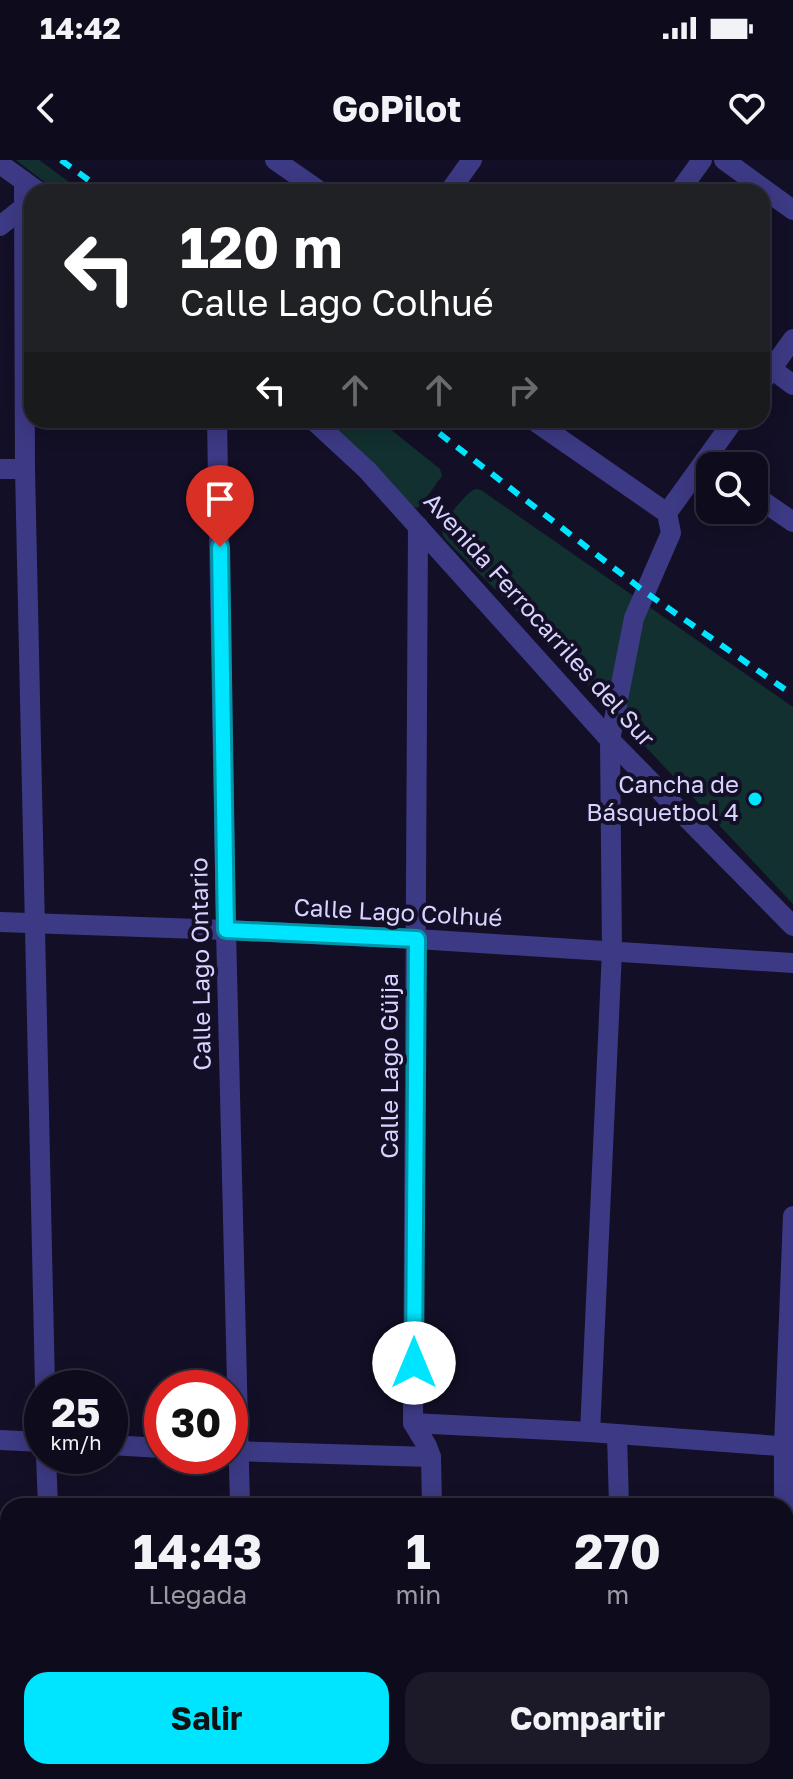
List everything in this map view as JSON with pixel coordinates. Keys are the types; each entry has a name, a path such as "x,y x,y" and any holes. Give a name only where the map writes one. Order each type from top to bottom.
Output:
{"street":[{"path":"275,160 310,184"},
{"path":"455,184 472,160"},
{"path":"685,184 702,160"},
{"path":"724,160 757,184"},
{"path":"0,164 29,184"},
{"path":"770,193 793,210"},
{"path":"0,226 24,207"},
{"path":"770,372 793,339"},
{"path":"770,377 793,385"},
{"path":"25,428 45,1370"},
{"name":"Calle Lago Ontario","path":"217,428 233,1370"},
{"name":"Avenida Ferrocarriles del Sur","path":"322,428 367,470 610,740 793,926"},
{"path":"545,428 667,513 671,533 634,618 610,740 612,951 590,1432"},
{"path":"715,452 729,428"},
{"path":"0,469 25,469"},
{"path":"667,513 696,478"},
{"path":"768,505 793,522"},
{"name":"Calle Lago Güija","path":"418,526 413,1423 431,1457 432,1498"},
{"name":"Calle Lago Colhué","path":"0,922 417,939 793,963"},
{"path":"785,1498 793,1216"},
{"path":"413,1423 788,1446"},
{"path":"617,1434 619,1498"},
{"path":"0,1440 24,1441"},
{"path":"248,1452 431,1457"},
{"path":"47,1474 48,1498"},
{"name":"Calle Lago Ontario","path":"236,1474 239,1498"}],"green space":[{"path":"16,160 39,160 72,184 47,184"},
{"path":"336,428 389,428 440,469 442,476 421,505 412,507"},
{"path":"475,489 481,490 793,707 793,904 552,647 445,538 442,530 446,520"}],"railway":[{"path":"61,160 94,184"},
{"path":"432,428 645,592 793,695"}],"place":[{"name":"Cancha de Básquetbol 4","path":"755,799"}],"route":[{"path":"220,547 226,930 417,939 414,1363"}]}
